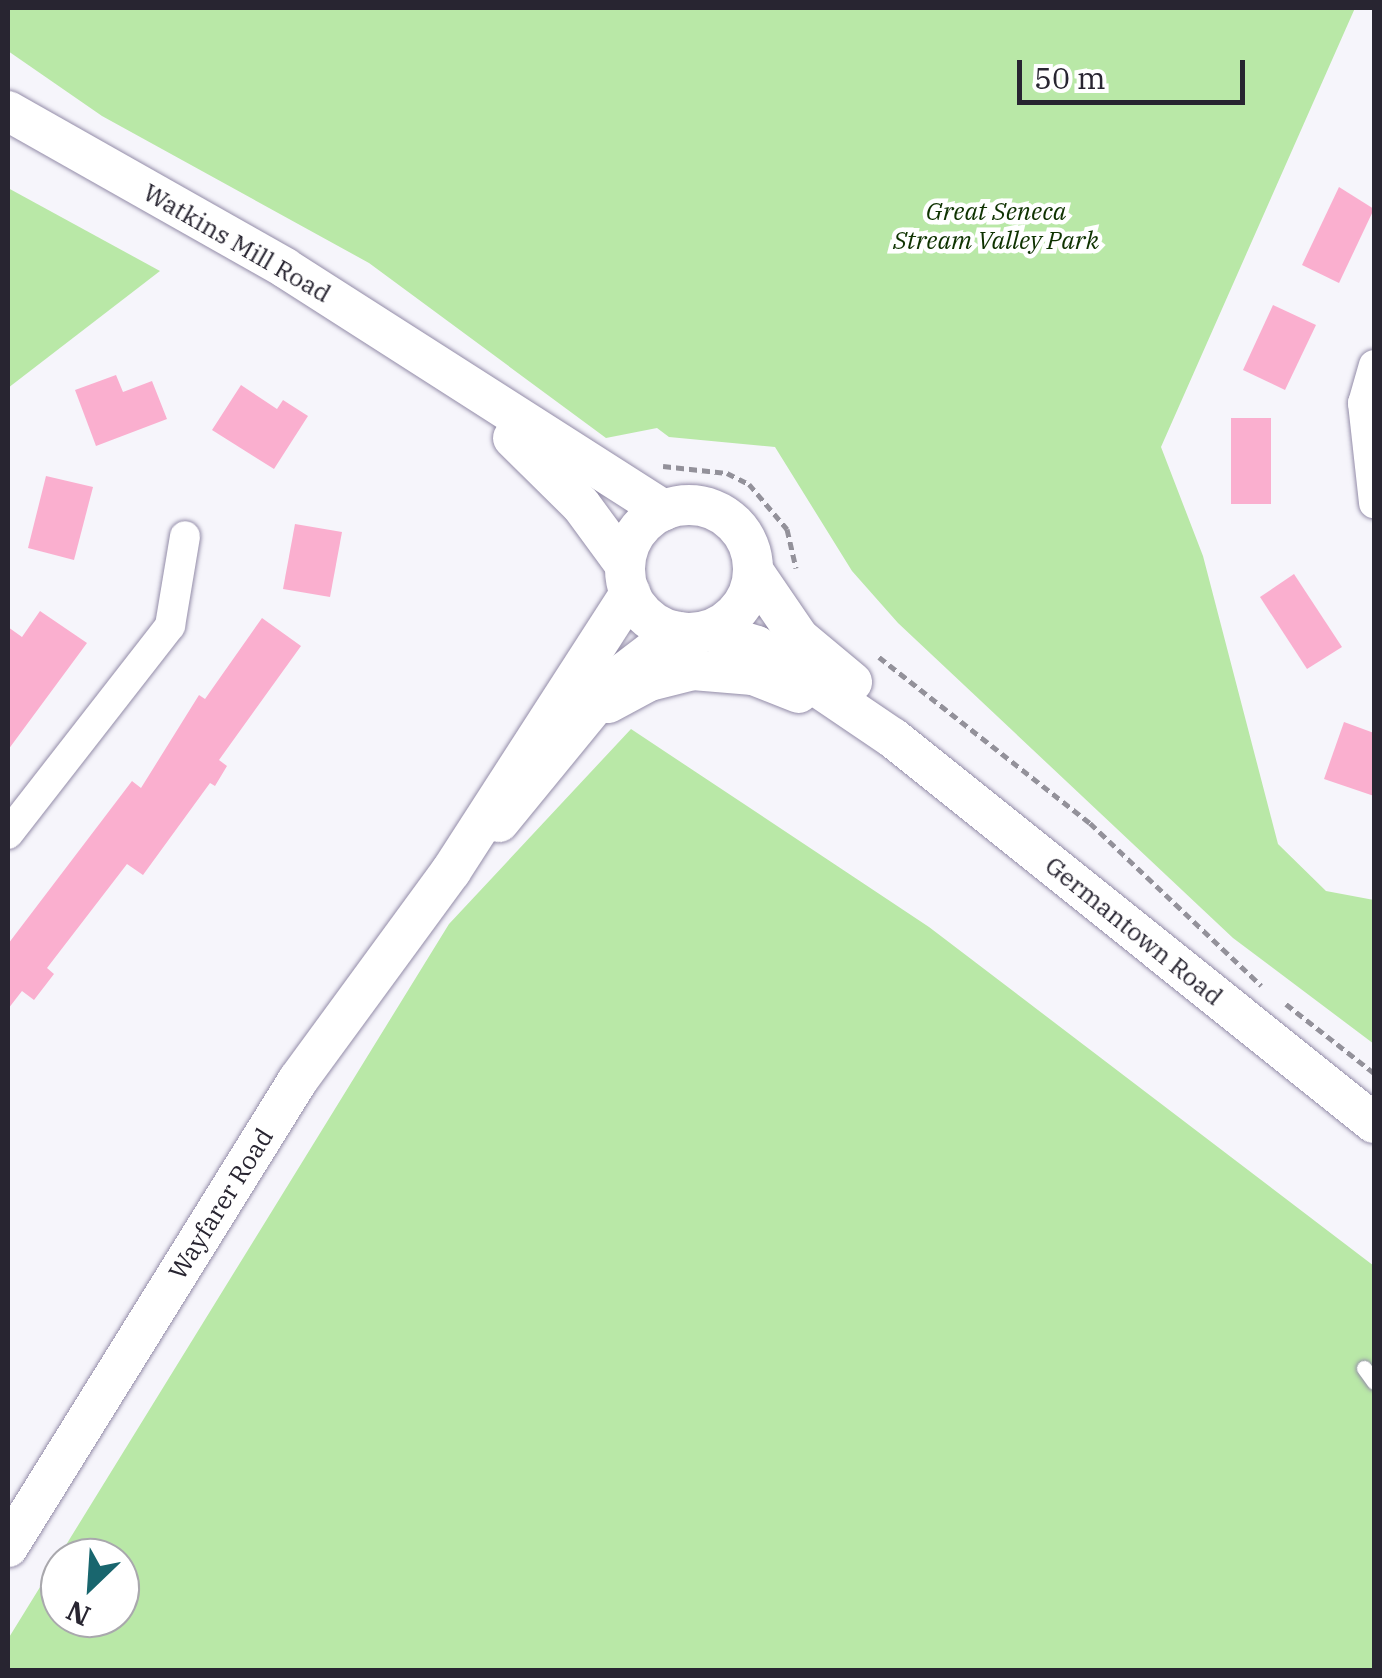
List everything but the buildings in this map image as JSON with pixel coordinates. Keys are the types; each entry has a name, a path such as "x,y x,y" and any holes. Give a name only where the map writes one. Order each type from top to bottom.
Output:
{"street":[{"name":"Watkins Mill Road","path":"8,111 286,268 460,386 664,510"},
{"path":"1374,366 1363,403 1374,502"},
{"name":"Watkins Mill Road","path":"460,386 581,505 627,579"},
{"path":"706,507 726,516 746,541 754,572 739,611 693,632 640,612 627,579 637,531 664,510 706,507"},
{"path":"8,834 170,626 185,536"},
{"name":"Germantown Road","path":"754,572 799,638 856,686 893,738"},
{"name":"Wayfarer Road","path":"8,1547 298,1080 451,872 627,579"},
{"name":"Wayfarer Road","path":"451,872 644,651 693,632"},
{"name":"Germantown Road","path":"693,632 757,646 893,738 1374,1123"},
{"path":"598,708 649,680 693,670 753,675 893,738"}],"path":[{"path":"654,465 727,473 749,484 787,529 796,580"},
{"path":"862,644 1090,823 1261,984 1374,1073"}],"green space":[{"name":"Great Seneca Stream Valley Park","path":"8,8 1355,8 1161,447 1203,556 1278,844 1326,891 1374,900 1374,1044 1233,938 898,623 852,571 775,447 669,437 657,428 606,438 369,263 102,116 8,51"},
{"path":"8,188 160,271 8,388"},
{"path":"631,729 929,927 1374,1266 1374,1670 8,1670 8,1639 40,1587 40,1638 140,1638 140,1538 70,1538 449,924"}]}
